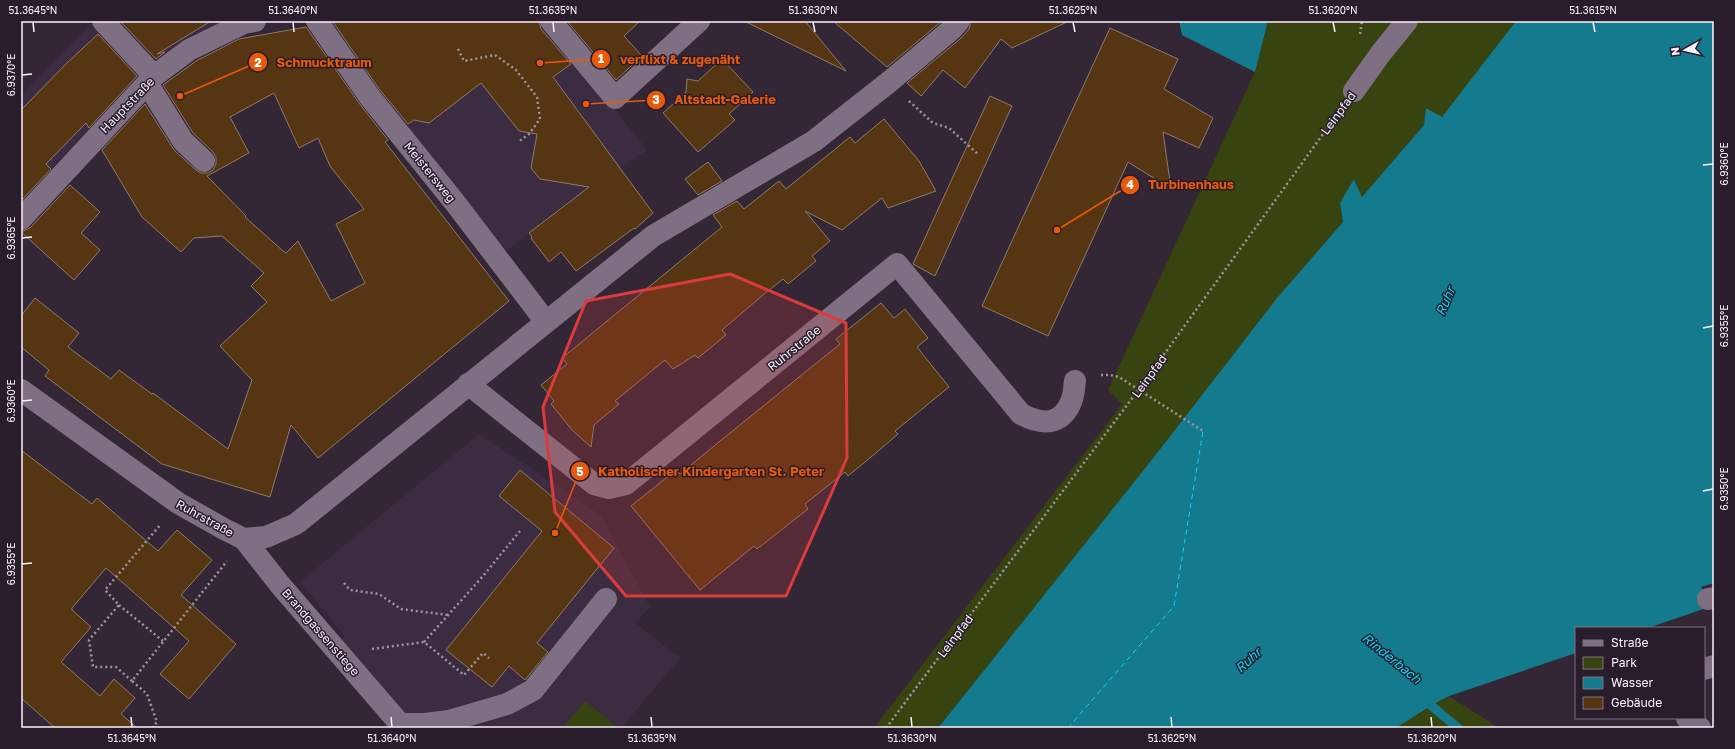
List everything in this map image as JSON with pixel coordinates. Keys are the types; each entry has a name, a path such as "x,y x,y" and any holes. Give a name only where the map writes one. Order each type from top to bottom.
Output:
{"street":[{"path":"102,21 150,79 183,141 204,161"},
{"name":"Hauptstraße","path":"21,219 150,79 189,50 244,23 255,21"},
{"name":"Meistersweg","path":"317,21 370,96 456,204 546,322"},
{"path":"551,21 615,98 700,21"},
{"name":"Ruhrstraße","path":"21,390 178,503 244,539 266,537 296,524 653,236 814,141 952,30 959,21"},
{"name":"Leinpfad","path":"1354,91 1385,48 1407,21"},
{"name":"Ruhrstraße","path":"468,384 594,484 609,488 626,484 897,264 1021,414 1032,420 1047,422 1060,418 1071,401 1075,380"},
{"name":"Brandgassenstiege","path":"244,539 281,586 400,724 425,724 449,721 507,704 533,690 606,599"},
{"path":"1688,719 1700,728"}],"path":[{"path":"458,49 464,61 495,55 516,70 537,97 540,119 529,134 518,142"},
{"path":"889,82 932,123 949,128 978,155"},
{"name":"Leinpfad","path":"886,728 1139,389 1354,91"},
{"path":"1075,380 1110,375 1119,377 1203,431"},
{"path":"162,641 105,590 178,503"},
{"path":"370,650 424,642 483,576 520,531"},
{"path":"132,681 162,641 244,539"},
{"path":"344,583 350,590 379,594 401,609 448,615"},
{"path":"120,605 89,640 93,667 116,667 147,694 157,722 152,728"},
{"path":"424,642 464,676 483,653 489,658"}],"highlighted area":[{"path":"730,274 846,323 847,458 786,596 626,596 555,512 543,407 586,301"}],"shaded area":[{"path":"115,21 228,21 154,60"},
{"path":"328,21 545,21 647,150 564,205 506,251 397,119"},
{"path":"92,23 143,76 21,198 21,95"},
{"path":"479,434 602,516 650,607 635,623 680,658 621,728 447,728 403,714 339,641 345,636 300,582"}],"green space":[{"path":"1268,21 1516,21 1442,118 1426,108 1424,125 1362,197 1355,180 1340,203 1343,222 1277,298 1154,457 938,728 874,728 1122,404 1108,390 1255,72"},
{"path":"1449,696 1499,728 1396,728 1432,705"},
{"path":"585,701 618,728 563,728"}],"water":[{"path":"1179,21 1268,21 1255,72 1182,35"},
{"name":"Ruhr","path":"1516,21 1714,21 1714,583 1701,587 1712,606 1651,627 1575,627 1575,653 1449,696 1396,728 938,728 1154,457 1277,298 1343,222 1340,203 1354,179 1362,197 1424,125 1426,108 1442,117"}],"building":[{"path":"120,21 211,21 157,54 165,52 156,59"},
{"path":"539,21 541,29 571,64 553,77 653,213 635,229 634,228 576,271 561,252 549,262 529,233 589,187 540,179 531,168 537,134 519,131 481,83 429,123 414,120 408,124 379,89 333,22"},
{"path":"567,21 640,21 624,36 642,56 616,80"},
{"path":"744,21 805,21 846,71"},
{"path":"833,21 942,21 887,67"},
{"path":"971,21 1069,21 1012,48 1001,39 965,88 943,70 921,96 907,83 960,39 969,29"},
{"path":"306,27 359,103 388,140 385,142 509,301 318,458 291,425 270,497 162,464 45,376 49,370 21,347 21,316 35,298 79,333 68,347 111,379 119,370 152,394 153,393 228,449 252,380 220,346 267,302 251,286 264,273 222,236 194,238 181,252 142,217 102,150 145,104 174,150 201,173 208,173 213,170 216,164 216,157 213,152 193,133 163,85 196,61 239,39","holes":["274,93 299,148 318,138 330,166 364,209 336,224 365,283 331,301 298,241 286,253 283,251 245,217 246,216 207,176 249,153 230,117"]},
{"path":"1110,28 1178,59 1164,89 1213,118 1199,148 1163,132 1171,189 1128,162 1048,336 982,306"},
{"path":"98,34 137,76 89,128 86,123 46,164 51,169 21,201 21,110"},
{"path":"722,59 753,92 729,114 735,120 698,152 663,113 686,92 687,79 698,81"},
{"path":"990,96 1012,106 935,276 913,264"},
{"path":"884,119 919,161 936,191 888,208 882,198 842,230 805,211 830,241 812,256 816,261 788,284 783,279 763,295 722,330 726,335 698,358 695,355 673,369 665,360 615,401 619,404 594,425 591,447 572,430 551,404 554,401 541,385 567,364 562,358 722,227 713,215 737,201 744,209 779,181 786,189 850,137 855,143"},
{"path":"708,162 722,181 698,195 685,179"},
{"path":"70,185 100,212 81,233 100,250 74,280 21,232 30,228"},
{"path":"881,303 894,318 905,309 928,338 917,347 949,387 895,431 898,434 848,476 845,472 805,504 808,509 757,549 754,546 700,590 631,506 676,470 680,474 840,344 836,339"},
{"path":"21,450 92,504 97,498 158,551 177,530 212,560 181,595 236,644 189,699 160,674 189,641 106,568 72,608 72,610 91,627 61,662 100,696 114,679 135,698 121,714 137,728 55,728 21,698"},
{"path":"520,470 614,548 537,643 548,652 525,680 509,666 492,687 446,650 542,531 499,496"}],"waterway":[{"name":"Rinderbach","path":"1422,698 1458,728"}],"ferry route":[{"path":"1068,728 1174,606 1203,431"}],"place":[{"name":"verflixt & zugenäht","path":"540,63"},
{"name":"Schmucktraum","path":"180,96"},
{"name":"Altstadt-Galerie","path":"586,104"},
{"name":"Turbinenhaus","path":"1057,230"},
{"name":"Katholischer Kindergarten St. Peter","path":"555,533"}]}
